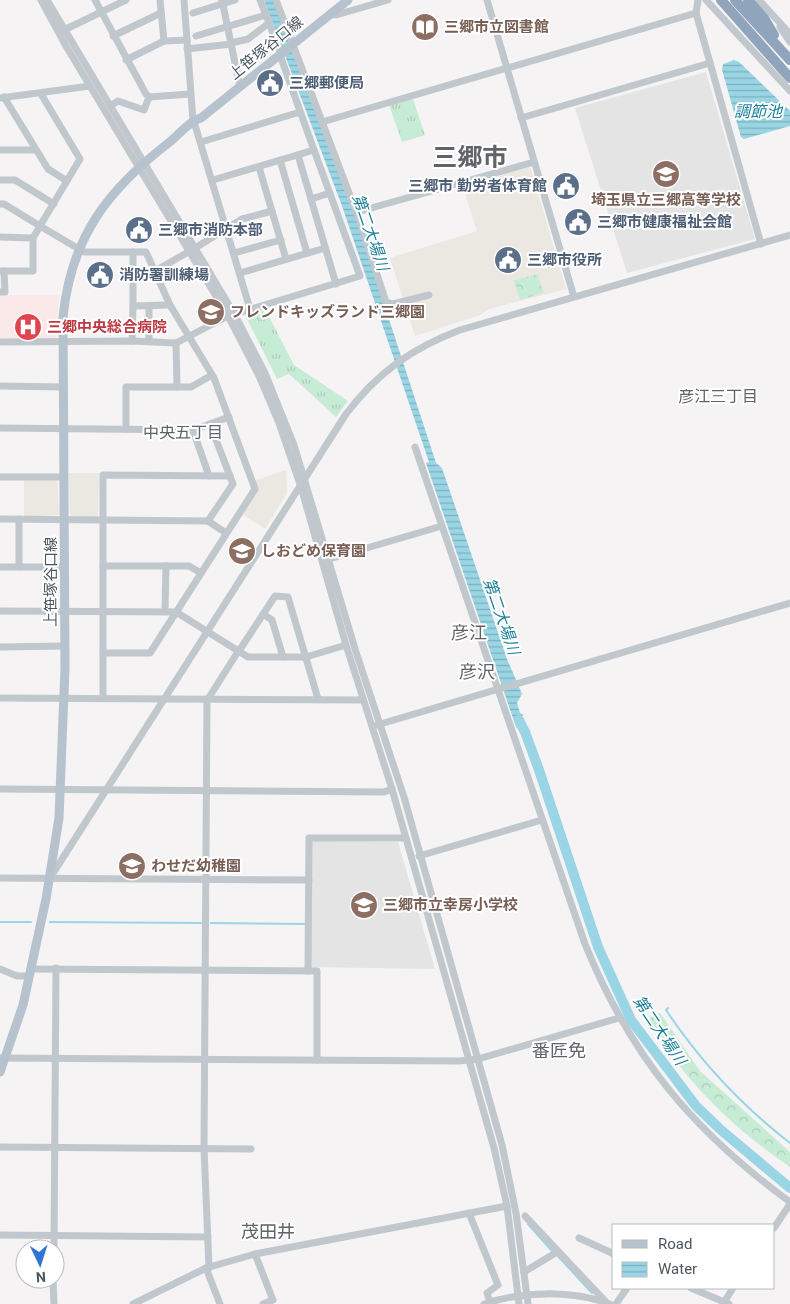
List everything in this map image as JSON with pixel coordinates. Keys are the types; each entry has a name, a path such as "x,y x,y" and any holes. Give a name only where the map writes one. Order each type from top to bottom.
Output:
{"highway":[{"path":"715,0 760,52 790,78"},
{"path":"721,0 760,52"},
{"path":"726,0 790,70"},
{"path":"735,0 790,60"},
{"path":"742,0 790,52"},
{"path":"748,0 774,35"}],"main road":[{"name":"上笹塚谷口線","path":"0,1072 3,1058 23,1005 50,878 61,789 65,646 62,342 65,298 78,249 103,206 141,164 348,0"}],"street":[{"path":"41,0 90,86 141,164 231,315 282,413 305,478 404,797 419,856 478,1059 512,1190 528,1304"},
{"path":"47,0 110,106 141,164"},
{"path":"95,0 126,60 149,97"},
{"path":"160,0 164,41"},
{"path":"184,0 186,40 189,49 190,94 201,142 250,308"},
{"path":"193,13 222,2 235,0"},
{"path":"0,342 149,341 176,343 231,315 250,308 360,276 300,112 296,93 260,0"},
{"path":"276,0 357,212 386,302 393,304 429,295"},
{"path":"332,14 336,15 388,0"},
{"path":"487,0 574,297"},
{"path":"698,0 696,13 761,244"},
{"path":"706,0 790,84"},
{"path":"759,0 790,34"},
{"path":"64,30 122,1"},
{"path":"222,2 240,87"},
{"path":"113,36 162,13"},
{"path":"322,122 696,13"},
{"path":"196,36 266,15"},
{"path":"775,18 790,42"},
{"path":"189,49 231,44 248,39 269,23"},
{"path":"126,60 164,41 186,40"},
{"path":"760,52 790,91"},
{"path":"521,118 710,63"},
{"path":"67,181 48,169 2,98 90,86"},
{"path":"0,292 5,292 2,271 33,271 32,238 80,159 41,94"},
{"path":"149,97 190,94"},
{"path":"110,106 118,102 144,110 149,97"},
{"path":"201,142 300,112"},
{"path":"0,150 36,150"},
{"path":"213,180 314,150"},
{"path":"298,155 336,284"},
{"path":"280,160 308,253"},
{"path":"357,212 534,162"},
{"path":"259,167 286,259"},
{"path":"0,180 15,180 54,204"},
{"path":"311,199 330,193"},
{"path":"0,204 4,204 84,252 146,252 170,305 212,375 255,489 150,653 103,653"},
{"path":"155,271 242,219 272,211"},
{"path":"50,878 354,404 389,368 413,351 460,330 790,235"},
{"path":"0,237 32,238"},
{"path":"234,254 280,240"},
{"path":"240,273 325,248"},
{"path":"132,341 134,252"},
{"path":"133,306 170,305"},
{"path":"149,306 149,341"},
{"path":"231,315 259,376 301,487 346,646 392,790 494,1148 507,1206 519,1300"},
{"path":"176,343 177,387"},
{"path":"126,429 126,387 191,388 212,375"},
{"path":"0,386 62,387"},
{"path":"0,428 193,430 228,417"},
{"path":"208,521 233,484 210,424"},
{"path":"193,430 209,476"},
{"path":"416,447 442,526 501,689 542,820 585,944 619,1018 655,1074 705,1132 735,1160 790,1203 775,1226"},
{"path":"103,698 103,475 230,476"},
{"path":"0,477 63,477"},
{"path":"0,519 208,521 226,533"},
{"path":"19,519 19,567"},
{"path":"329,559 442,526"},
{"path":"103,566 189,566 201,573"},
{"path":"165,611 166,566"},
{"path":"0,567 65,567"},
{"path":"220,1304 207,1268 208,1237 204,1148 207,699 274,596 288,597 318,699"},
{"path":"372,727 790,604"},
{"path":"0,611 103,610 176,612 248,656 306,657 346,646"},
{"path":"263,614 272,620 283,657"},
{"path":"0,647 65,646"},
{"path":"0,698 363,700"},
{"path":"0,789 384,792 392,790"},
{"path":"419,856 542,820"},
{"path":"308,971 309,838 406,838"},
{"path":"0,878 309,880"},
{"path":"0,969 17,976 56,968 317,971 317,1060"},
{"path":"54,1236 56,968"},
{"path":"3,1058 468,1060 478,1059 619,1018"},
{"path":"0,1147 251,1149"},
{"path":"133,1304 207,1268 255,1254 507,1206"},
{"path":"469,1213 498,1285 487,1293 487,1303 519,1300 527,1296 562,1295 608,1303"},
{"path":"525,1216 555,1253 608,1303"},
{"path":"0,1235 208,1237"},
{"path":"579,1238 612,1253"},
{"path":"524,1272 555,1253"},
{"path":"255,1254 273,1300 263,1304"},
{"path":"54,1289 54,1304"},
{"path":"616,1304 625,1289"},
{"path":"694,1289 725,1303 732,1289"}],"shaded area":[{"name":"埼玉県立三郷高等学校","path":"706,72 755,239 627,273 575,108"},
{"path":"529,167 566,289 489,309 480,315 415,336 390,258 477,231 463,187"},
{"name":"三郷中央総合病院","path":"0,295 59,295 56,338 0,338"},
{"path":"286,470 287,493 265,529 242,514 254,481"},
{"path":"69,473 99,473 98,518 72,518 70,515"},
{"path":"24,480 57,480 59,515 24,517"},
{"name":"三郷市立幸房小学校","path":"311,841 398,842 435,969 311,967"}],"green space":[{"path":"413,99 425,135 402,142 389,105"},
{"path":"538,274 543,293 520,300 514,280"},
{"path":"264,307 294,365 348,401 336,417 289,374 277,379 245,315"},
{"path":"660,1013 700,1071 790,1152 790,1167 729,1119 692,1081 676,1061 649,1018"}],"water":[{"path":"264,0 273,0 348,194 436,463 442,468 507,659 522,694 517,703 520,713 524,715 521,716 526,729 522,732 516,727 426,463 429,462 342,206"},
{"name":"調節池","path":"734,60 739,62 790,111 790,126 744,139 741,137 722,70 723,64"}],"waterway":[{"name":"第二大場川","path":"519,720 539,770 598,947 631,1020 696,1106 721,1130 790,1188"},
{"path":"0,922 31,922"},
{"path":"50,922 201,923"},
{"path":"211,923 305,924"},
{"path":"668,1008 666,1010 679,1029 722,1081 738,1098 790,1143"},
{"path":"528,1224 552,1251"},
{"path":"556,1254 592,1293"}],"place":[{"name":"三郷市立図書館","path":"425,27"},
{"name":"三郷郵便局","path":"270,83"},
{"name":"埼玉県立三郷高等学校","path":"666,174"},
{"name":"三郷市 勤労者体育館","path":"566,186"},
{"name":"三郷市健康福祉会館","path":"578,222"},
{"name":"三郷市消防本部","path":"139,230"},
{"name":"三郷市役所","path":"508,260"},
{"name":"消防署訓練場","path":"100,275"},
{"name":"フレンドキッズランド三郷園","path":"211,312"},
{"name":"三郷中央総合病院","path":"28,327"},
{"name":"しおどめ保育園","path":"242,551"},
{"name":"わせだ幼稚園","path":"132,866"},
{"name":"三郷市立幸房小学校","path":"364,905"}],"district":[{"name":"三郷市","path":"470,157"},
{"name":"彦江三丁目","path":"718,396"},
{"name":"中央五丁目","path":"183,432"},
{"name":"彦江","path":"469,633"},
{"name":"彦沢","path":"477,672"},
{"name":"番匠免","path":"559,1051"},
{"name":"茂田井","path":"268,1232"}]}
